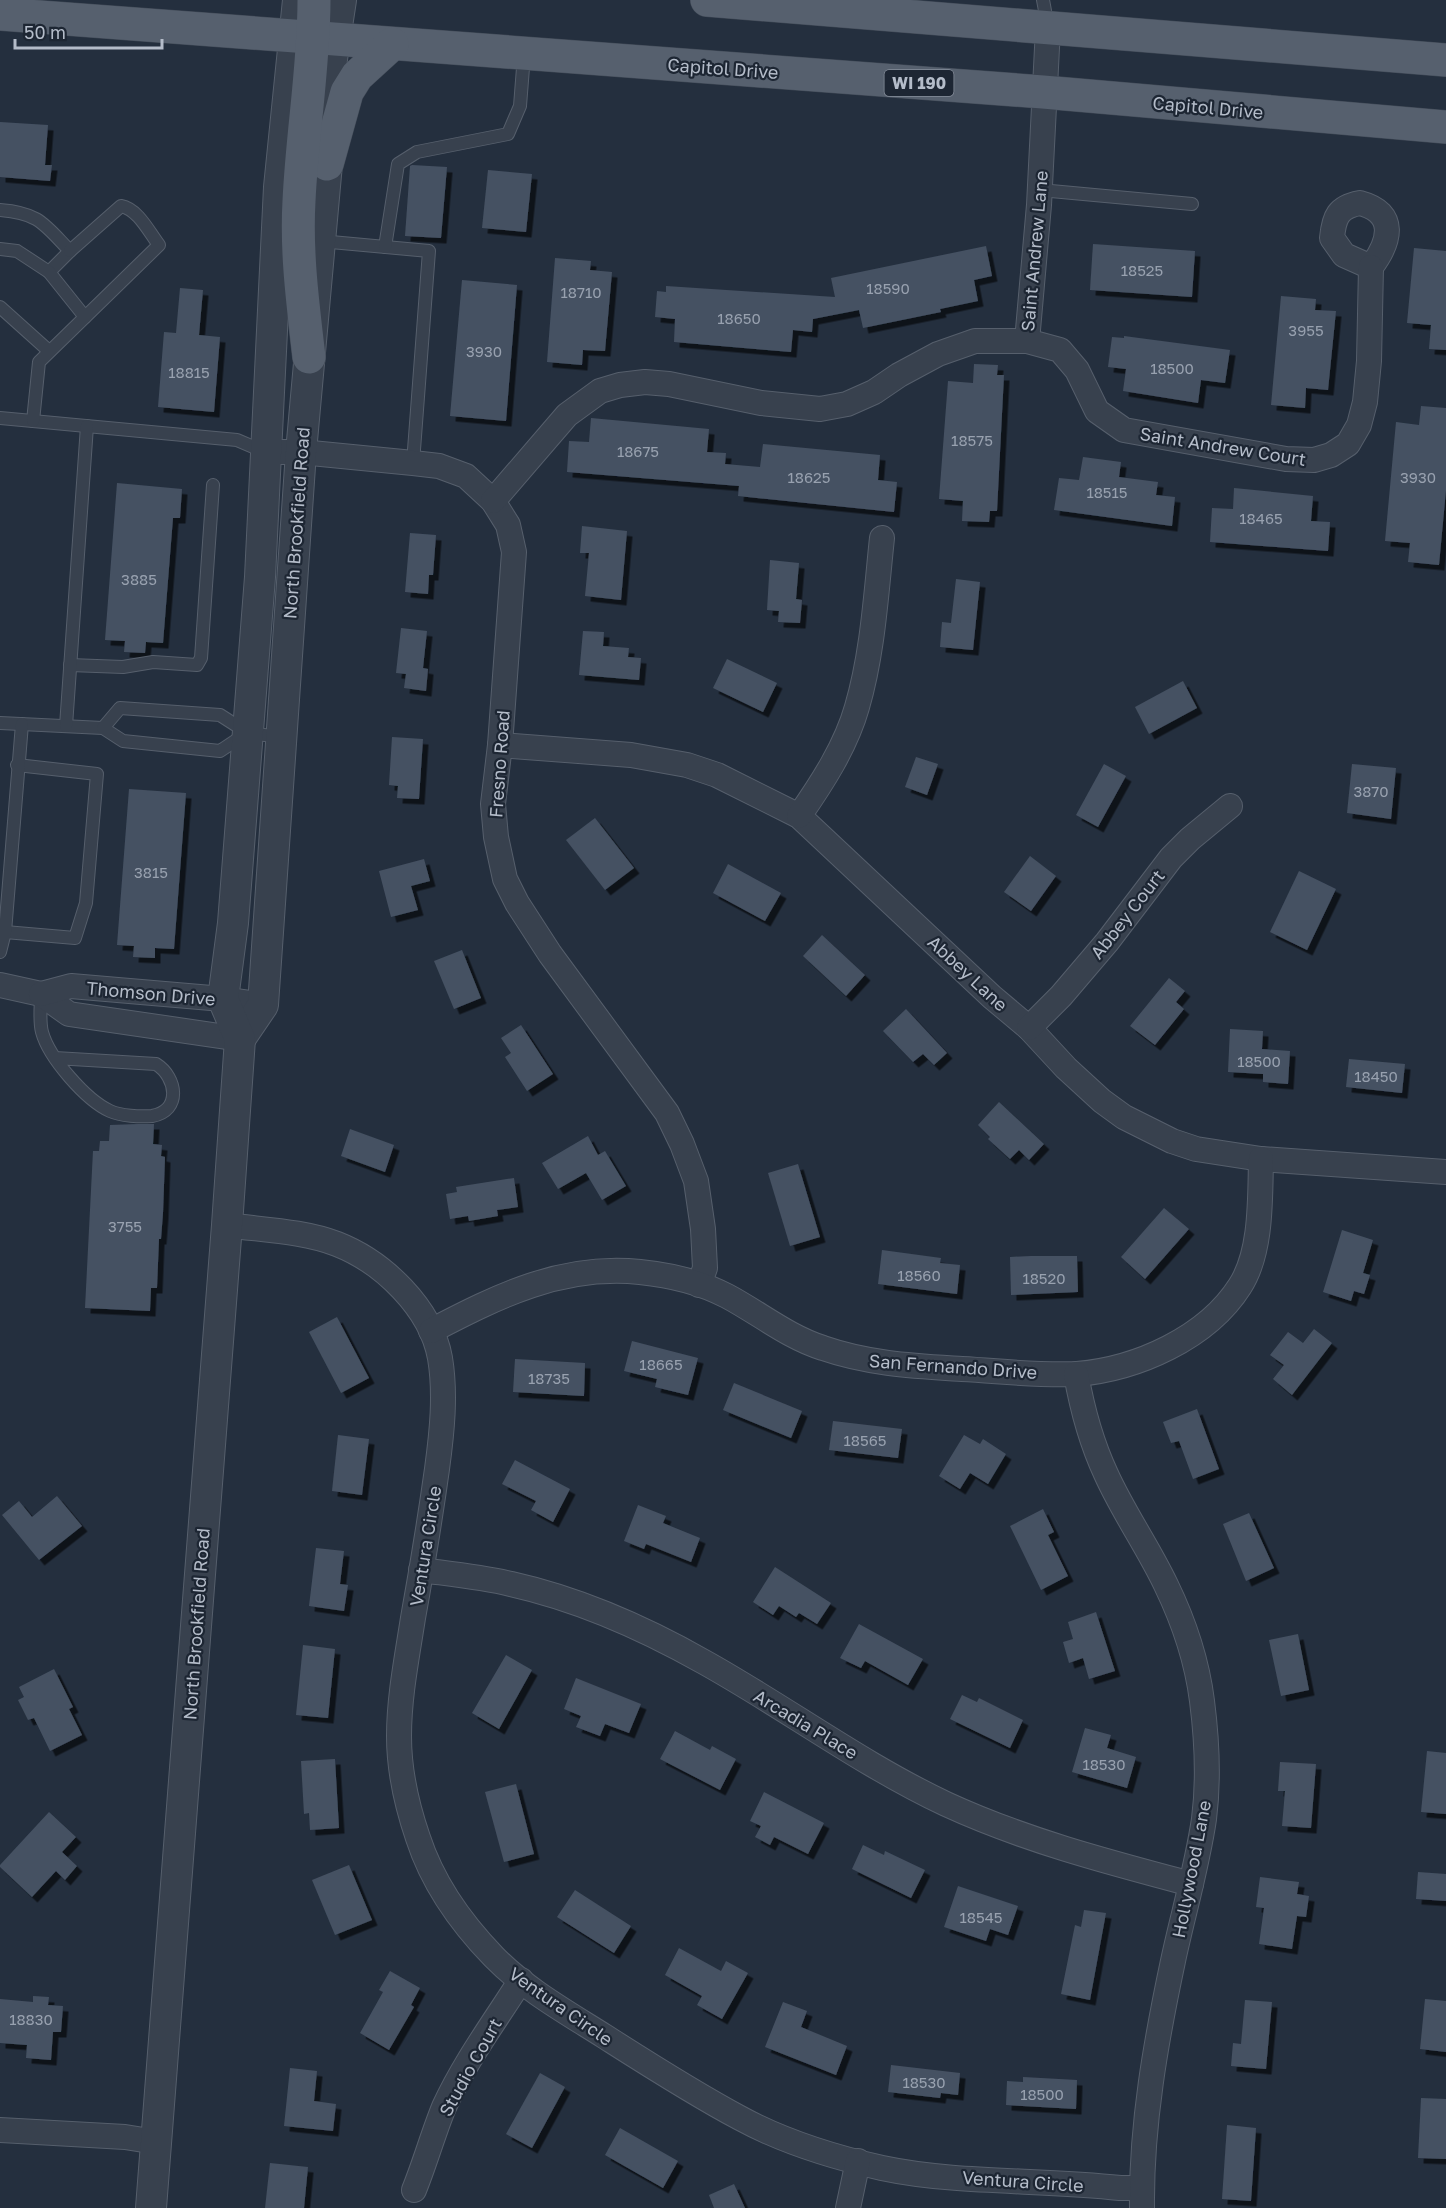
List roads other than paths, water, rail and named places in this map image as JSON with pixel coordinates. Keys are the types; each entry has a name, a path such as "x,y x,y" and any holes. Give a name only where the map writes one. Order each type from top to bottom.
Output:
{"main road":[{"path":"309,357 300,276 299,203 314,0"},
{"path":"313,37 328,26 328,0"},
{"path":"707,0 755,2 873,14 1045,14 1312,48 1446,60"},
{"name":"Capitol Drive","path":"0,14 1043,92 1446,127"},
{"path":"327,164 347,92 357,76 392,44"}],"street":[{"name":"North Brookfield Road","path":"263,1005 301,452 327,164 330,72 298,0"},
{"name":"North Brookfield Road","path":"151,2208 228,1225 240,1039 223,999 233,923 260,577 279,187 313,37 341,0"},
{"name":"Saint Andrew Lane","path":"493,501 567,415 600,391 620,385 645,382 669,384 761,404 820,409 848,404 874,392 899,375 938,354 975,341 1027,340 1044,124 1045,14"},
{"name":"Saint Andrew Court","path":"1027,340 1060,350 1077,370 1097,411 1124,430 1286,459 1314,460 1331,455 1348,444 1359,426 1365,402 1369,361 1371,267"},
{"name":"Fresno Road","path":"266,452 301,452 439,466 466,476 493,501 508,525 514,552 500,745 493,804 495,837 505,879 517,903 550,954 667,1113 682,1144 696,1181 704,1229 705,1268 699,1285"},
{"path":"800,816 845,740 857,708 867,667 882,538"},
{"name":"Abbey Lane","path":"500,745 631,755 687,765 717,775 800,816 992,997 1029,1028 1073,1075 1102,1101 1132,1122 1172,1141 1196,1149 1262,1159 1446,1172"},
{"name":"Abbey Court","path":"1029,1028 1061,996 1107,942 1171,858 1230,806"},
{"name":"Thomson Drive","path":"0,985 40,994 69,1014 240,1039"},
{"name":"Thomson Drive","path":"40,994 71,986 223,999 263,1005"},
{"path":"240,1039 263,1005"},
{"name":"San Fernando Drive","path":"431,1331 523,1287 578,1272 607,1270 671,1276 699,1285 727,1296 799,1338 843,1355 897,1365 1076,1374 1103,1370 1179,1343 1202,1328 1240,1286 1249,1265 1257,1233 1262,1159"},
{"name":"Ventura Circle","path":"228,1225 312,1237 340,1245 381,1269 405,1291 431,1331 440,1357 443,1405 433,1502 406,1660 400,1712 399,1738 404,1789 417,1837 441,1893 459,1918 496,1960 546,1999 641,2060 741,2119 824,2154 885,2168 931,2174 1120,2188 1142,2198"},
{"name":"Hollywood Lane","path":"1076,1374 1088,1426 1105,1472 1166,1584 1192,1649 1202,1700 1207,1754 1204,1819 1173,1960 1152,2076 1142,2198"},
{"name":"Arcadia Place","path":"421,1570 511,1584 605,1614 703,1661 822,1735 946,1804 1001,1827 1093,1858 1191,1884"},
{"name":"Studio Court","path":"414,2190 444,2108 521,1980"},
{"path":"0,2130 156,2142"},
{"path":"848,2208 858,2161"}],"lane":[{"path":"385,247 398,164 417,152 507,134 520,106 524,53"},
{"path":"1040,190 1192,204"},
{"path":"33,422 39,362 159,245 134,212 121,206 115,209 49,272"},
{"path":"0,210 33,216 70,251"},
{"path":"320,241 429,251 413,463"},
{"path":"0,249 17,250 49,272 85,317"},
{"path":"0,307 49,351"},
{"path":"0,418 237,440 266,452"},
{"path":"66,726 87,426"},
{"path":"70,665 123,667 153,662 197,665 201,658 213,485"},
{"path":"103,728 120,708 220,715 248,733 281,737"},
{"path":"0,723 103,728 123,741 220,751 248,733"},
{"path":"0,952 5,932 22,724"},
{"path":"5,932 75,938 86,903 98,774 17,765"},
{"path":"40,994 41,1031 55,1058 86,1095 112,1113 153,1116 164,1110 171,1102 174,1090 171,1078 156,1064 55,1058"}]}
